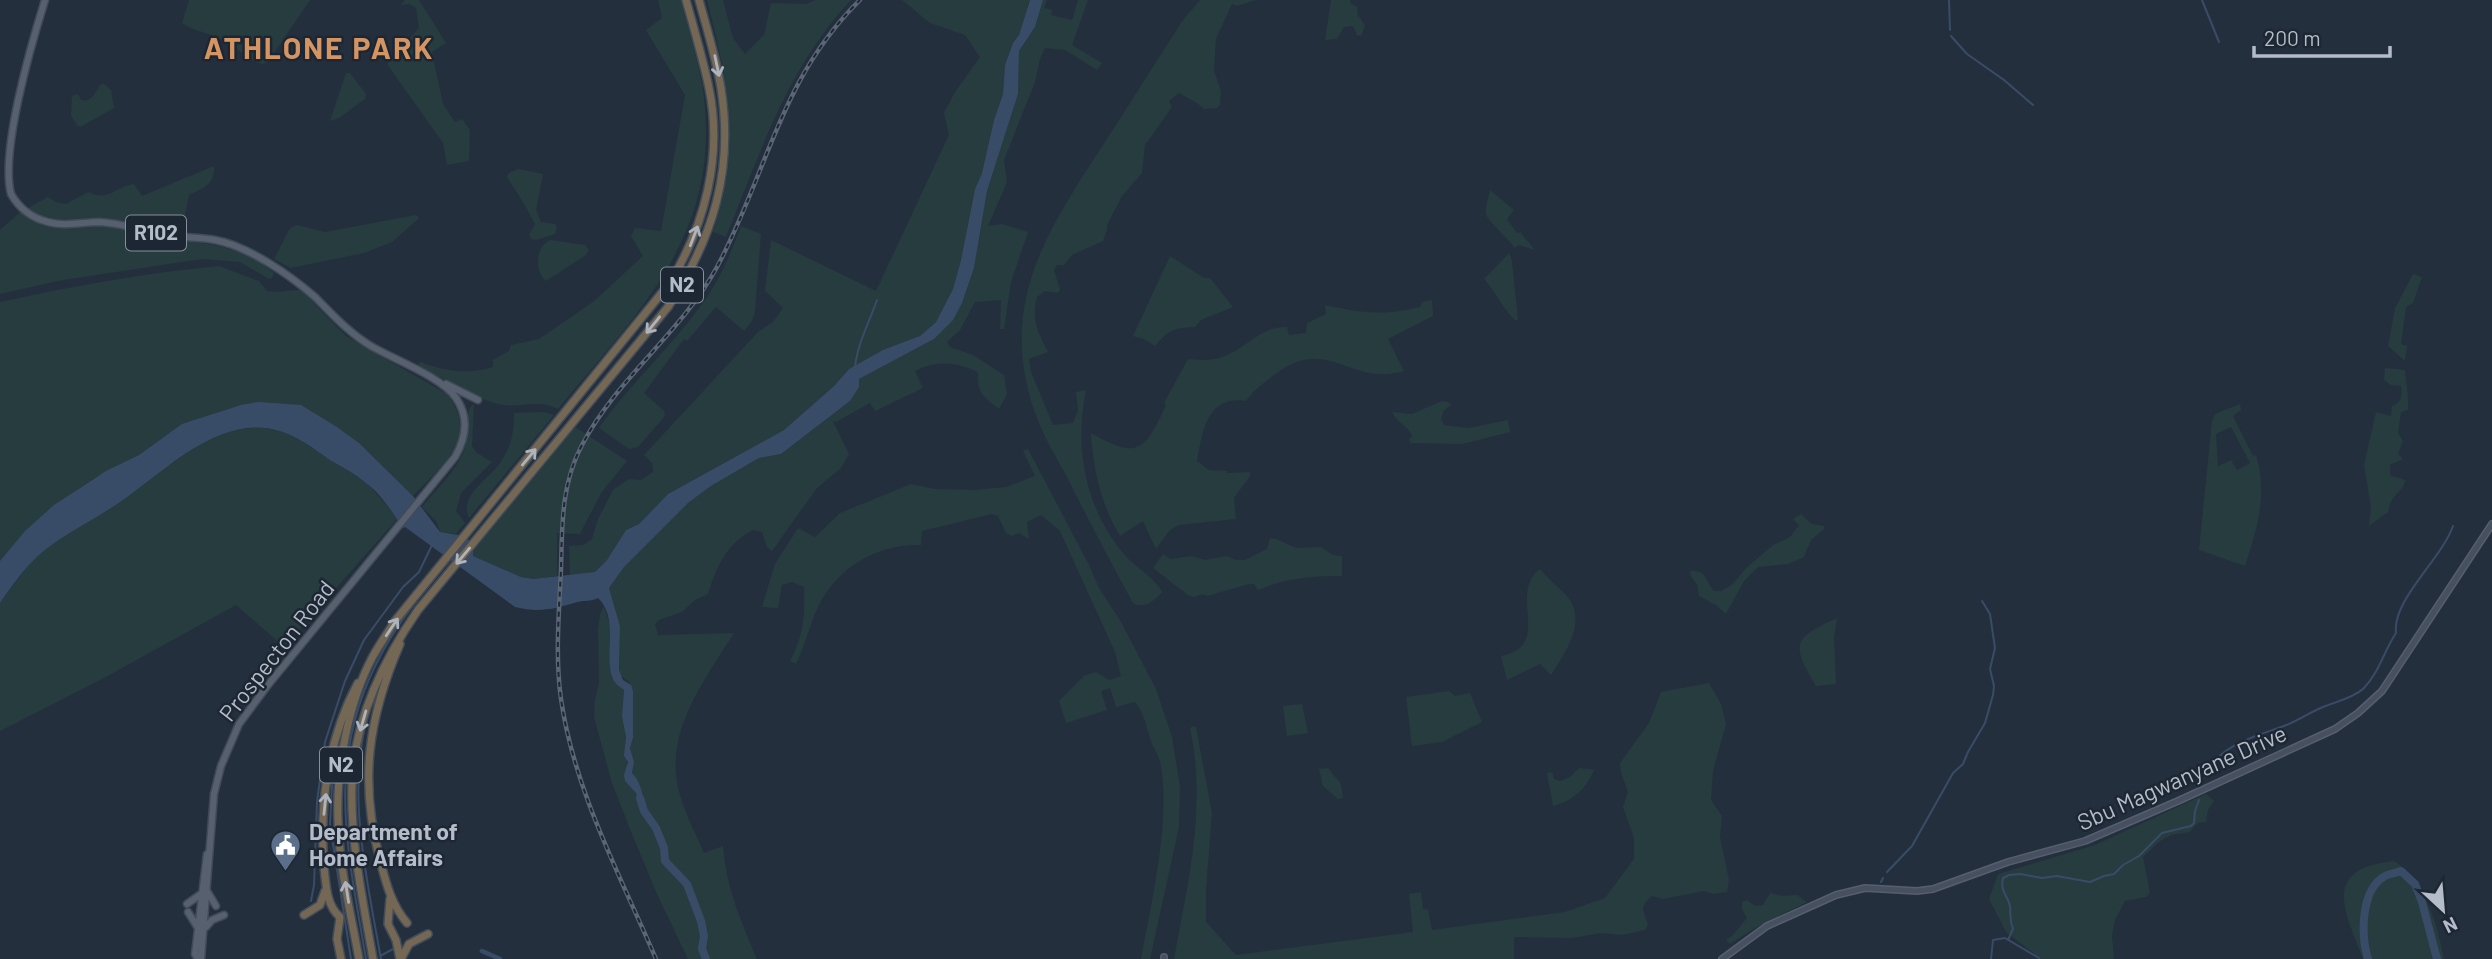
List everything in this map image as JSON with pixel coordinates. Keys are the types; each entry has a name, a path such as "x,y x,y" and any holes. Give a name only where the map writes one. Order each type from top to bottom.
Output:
{"highway":[{"name":"N2","path":"359,959 338,819 342,755 352,711 371,660 395,621 669,284 686,256 708,191 713,152 713,120 709,89 686,0"},
{"name":"N2","path":"373,959 354,841 352,781 362,724 371,696 389,654 406,627 668,307 698,257 719,194 725,142 722,90 699,0"},
{"path":"406,627 378,701 369,754 369,810 390,895 407,923"},
{"path":"341,959 337,939 340,917 334,911 326,886 323,835 329,769 349,704 371,660"},
{"path":"304,915 320,905 326,886"},
{"path":"390,895 388,924 401,959"},
{"path":"401,959 412,941 428,934"}],"main road":[{"name":"R102","path":"45,0 12,106 3,163 7,186 25,211 50,223 118,224 169,236 215,240 238,246 304,289 357,337 440,383"},
{"path":"440,383 478,400"},
{"name":"Prospecton Road","path":"199,959 205,861 209,849 214,794 223,758 248,711 455,457 465,428 460,405 452,393 440,383"},
{"name":"Sbu Magwanyane Drive","path":"1722,959 1768,926 1836,895 1865,888 1917,891 1933,889 2008,862 2085,841 2335,729 2382,691 2492,524"},
{"path":"187,904 203,892 216,906"},
{"path":"188,912 201,930 212,920 224,915"}],"green space":[{"path":"189,0 310,0 268,62 262,64 223,40 182,23"},
{"path":"405,0 419,0 446,43 432,52 443,104 455,122 462,119 470,130 469,161 447,165 443,143 387,64 419,28 416,8 409,4 401,5"},
{"path":"658,0 681,0 704,98 706,147 699,191 686,231 667,269 617,339 558,409 542,404 498,404 418,366 421,362 447,370 466,371 493,367 493,360 509,351 511,345 539,339 593,302 643,256 631,236 635,228 661,231 685,95 646,30 662,18"},
{"path":"707,0 723,0 733,38 745,54 764,35 771,3 806,4 816,0 851,0 829,26 793,82 764,143 726,237 713,232 727,172 729,116 721,60"},
{"path":"902,0 1030,0 1019,35 1005,65 1003,94 982,173 975,189 953,289 936,322 920,336 849,369 834,386 784,430 668,494 639,524 626,530 607,560 595,572 570,576 569,546 583,545 592,539 598,519 613,490 629,479 641,480 653,472 652,463 644,455 758,332 773,322 783,308 765,291 771,240 876,291 949,135 944,113 955,92 980,57 965,35 930,23"},
{"path":"1043,0 1047,0 1044,8 1052,10 1051,15 1072,20 1078,0 1088,0 1072,45 1102,63 1097,70 1065,50 1045,48 1035,82 1004,160 1007,182 988,226 1002,224 1028,232 1011,282 1004,329 1000,329 1001,300 975,302 960,330 947,342 950,347 973,355 1004,375 1007,394 999,409 982,394 978,372 954,364 939,364 915,371 923,388 875,411 870,403 836,422 833,421 849,454 841,468 817,488 772,551 767,547 762,532 753,530 744,535 724,557 708,594 695,600 682,612 655,624 658,635 734,633 691,706 677,745 676,766 683,804 704,853 723,846 731,890 757,959 688,959 656,892 612,783 594,717 599,683 598,629 604,606 610,625 610,668 615,683 624,690 622,716 628,783 636,793 640,806 643,795 632,773 634,762 630,748 633,738 633,691 619,670 620,626 609,588 624,567 688,503 759,458 781,454 850,401 859,379 934,339 962,303 974,268 987,191 1018,94 1019,51 1035,27"},
{"path":"1200,0 1256,0 1237,6 1232,4 1216,39 1214,71 1221,91 1220,105 1217,108 1204,109 1179,93 1169,101 1172,107 1145,145 1142,173 1122,196 1107,225 1103,241 1072,255 1064,265 1057,265 1054,270 1060,289 1058,293 1045,291 1037,297 1036,326 1048,352 1029,359 1031,372 1053,425 1073,423 1078,410 1076,392 1086,390 1081,434 1082,455 1092,497 1100,517 1124,554 1162,592 1153,601 1137,605 1133,603 1099,540 1034,410 1024,371 1022,336 1025,302 1047,238 1064,208 1183,20"},
{"path":"1331,0 1350,0 1351,4 1357,7 1358,15 1365,26 1361,36 1357,35 1353,26 1344,27 1337,39 1325,40"},
{"path":"346,73 350,73 366,94 365,99 339,118 330,121"},
{"path":"103,83 111,90 114,108 78,126 71,116 72,96 78,94 81,100 89,99"},
{"path":"214,166 210,182 189,195 182,230 185,241 243,254 274,273 272,278 269,279 240,262 202,259 63,280 0,294 0,230 19,213 48,197 66,204 88,192 107,195 134,184 142,196"},
{"path":"518,169 543,174 536,210 541,222 555,224 555,234 531,239 529,234 535,225 507,177"},
{"path":"1490,190 1514,210 1507,219 1535,250 1518,245 1515,248 1487,216"},
{"path":"416,215 419,217 417,220 392,242 364,253 291,268 274,259 290,228 297,225 325,232"},
{"path":"741,226 761,234 752,321 744,331 716,307 687,341 684,339 644,393 664,411 665,416 638,447 629,449 599,428 683,329 709,294 731,253"},
{"path":"550,240 585,245 589,250 586,255 546,281 539,271 538,259 541,248"},
{"path":"1509,253 1518,320 1510,315 1484,279"},
{"path":"1170,256 1204,278 1210,278 1233,307 1201,320 1195,327 1172,330 1155,346 1133,336"},
{"path":"219,266 259,281 267,291 301,290 346,336 447,394 460,424 459,437 446,462 413,496 359,443 337,427 302,408 161,439 139,455 71,494 0,561 0,302 109,281"},
{"path":"2413,274 2422,277 2413,303 2406,307 2401,344 2407,346 2405,361 2388,346 2395,308"},
{"path":"1432,300 1433,316 1388,339 1404,371 1385,374 1368,372 1324,359 1309,359 1293,363 1274,375 1246,401 1233,400 1223,403 1215,410 1204,428 1197,461 1209,470 1227,473 1250,472 1234,498 1236,519 1179,525 1170,530 1156,549 1143,521 1120,536 1099,486 1091,433 1130,448 1145,441 1159,421 1166,405 1164,403 1188,359 1209,360 1222,357 1261,334 1277,328 1287,327 1289,335 1306,333 1307,323 1326,314 1325,305 1362,312 1383,312 1420,307 1422,302"},
{"path":"2385,368 2405,370 2408,410 2401,412 2398,433 2403,441 2398,454 2403,459 2390,465 2390,475 2405,480 2388,512 2369,526 2371,507 2364,465 2376,412 2391,416 2392,406 2400,400 2401,395 2401,386 2391,385 2384,380"},
{"path":"1442,401 1452,405 1444,410 1441,419 1444,425 1468,428 1508,420 1510,432 1462,444 1411,443 1410,432 1392,412 1412,414"},
{"path":"474,404 472,446 477,453 492,462 461,493 456,511 465,523 456,534 440,532 436,521 422,507 463,453 469,412"},
{"path":"2240,404 2241,410 2233,416 2253,456 2256,455 2259,469 2260,511 2245,566 2199,550 2212,421 2215,414","holes":["2231,427 2250,463 2237,470 2231,460 2218,466 2216,434"]},
{"path":"543,412 554,415 469,518 468,501 477,487 497,467 508,448 513,432 514,413"},
{"path":"259,427 279,430 295,437 367,483 398,518 284,647 236,605 104,678 0,731 0,603 40,550 211,437"},
{"path":"575,427 627,461 601,493 580,534 557,533 557,576 533,579 521,577 473,556 473,551"},
{"path":"1028,449 1099,588 1121,622 1156,689 1172,737 1180,787 1179,827 1150,959 1141,959 1162,833 1164,807 1160,761 1135,702 1116,707 1110,688 1101,691 1107,710 1066,723 1059,701 1084,676 1096,672 1109,680 1121,676 1115,652 1060,531 1041,515 1027,522 1029,539 1019,533 1012,536 1006,533 998,516 992,514 922,531 921,545 888,549 859,561 846,570 825,594 796,664 790,661 803,625 804,587 792,582 782,585 778,608 762,607 775,564 798,528 815,537 840,513 911,484 935,489 1006,487 1035,476 1023,451"},
{"path":"1801,514 1812,524 1824,526 1811,540 1804,557 1788,564 1758,567 1744,581 1726,614 1699,596 1697,584 1690,571 1700,572 1714,591 1721,591 1732,585 1746,568 1773,545 1790,537 1799,525 1793,519"},
{"path":"1270,538 1296,548 1321,547 1333,555 1342,556 1342,576 1299,579 1258,590 1254,584 1249,584 1194,597 1153,568 1163,554 1170,559 1191,556 1205,560 1226,556 1245,560 1267,549"},
{"path":"1540,569 1572,603 1575,613 1573,635 1551,675 1540,664 1507,680 1501,656 1517,650 1525,642 1528,630 1527,591 1531,579"},
{"path":"1837,618 1834,638 1836,684 1816,686 1802,661 1800,644 1811,631"},
{"path":"1709,683 1721,704 1726,724 1713,771 1711,800 1722,816 1720,837 1729,880 1727,892 1713,894 1704,891 1663,899 1652,896 1644,906 1648,925 1645,930 1622,935 1601,933 1572,938 1514,937 1514,959 1174,959 1194,844 1197,787 1190,729 1192,726 1196,727 1212,813 1206,922 1236,955 1413,932 1409,894 1421,892 1423,909 1428,910 1432,930 1565,912 1605,898 1634,859 1634,838 1623,807 1628,792 1620,763 1649,723 1661,692"},
{"path":"1449,691 1455,696 1470,693 1482,722 1442,742 1412,746 1406,697"},
{"path":"1302,704 1308,733 1287,736 1283,706"},
{"path":"1328,768 1341,784 1343,798 1338,799 1323,786 1319,769"},
{"path":"1579,768 1594,770 1578,793 1553,806 1547,773 1552,772 1554,779 1560,781 1570,777"},
{"path":"2206,794 2214,801 2208,810 2206,822 2198,823 2189,832 2171,835 2160,841 2143,857 2150,893 2146,897 2125,901 2115,920 2112,936 2114,959 2041,959 2006,932 1989,899 1998,874 2095,845"},
{"path":"2394,861 2414,879 2428,904 2444,959 2363,959 2345,909 2347,883 2356,873 2371,865"},
{"path":"1770,893 1782,896 1797,895 1807,902 1730,944 1726,940 1747,918 1742,902 1747,900 1755,906 1763,905"}],"water":[{"path":"1030,0 1043,0 1035,27 1019,51 1018,94 987,191 974,268 953,320 934,339 859,379 859,387 850,401 781,454 759,458 688,503 624,567 609,588 620,626 619,670 623,680 631,685 633,691 633,738 630,748 634,762 632,773 641,789 643,808 636,793 625,781 628,762 624,756 624,690 614,681 610,670 610,627 605,607 598,598 546,609 515,607 403,528 382,498 362,480 300,440 280,431 257,428 236,430 194,448 120,502 40,554 0,603 0,561 25,531 54,505 106,471 139,455 182,424 258,402 301,405 337,427 359,443 413,496 440,532 464,536 473,544 473,556 521,577 533,579 595,572 607,560 626,530 639,524 668,494 784,430 834,386 849,369 883,350 920,336 936,322 953,289 975,189 982,173 1003,94 1005,65 1019,35"}],"waterway":[{"path":"1949,0 1950,30"},
{"path":"2202,0 2219,42"},
{"path":"1951,36 1967,54 2033,105"},
{"path":"855,368 861,342 877,300"},
{"path":"2205,777 2218,757 2238,743 2289,724 2363,689 2396,633 2397,620 2409,594 2453,526"},
{"path":"311,901 317,802 325,742 345,681 364,640 403,587 419,572 432,545"},
{"path":"366,959 347,840 345,802 353,728 365,690 383,651 414,604 450,560"},
{"path":"1887,872 1912,846 1985,723 1993,695 1990,669 1995,648 1990,614 1982,601"},
{"path":"369,711 362,741 359,804 365,866 381,959"},
{"path":"333,767 330,825 351,959"},
{"path":"640,798 664,848 665,861 687,884 701,921 704,936 702,949 706,959"},
{"path":"2008,940 2013,929 2010,906 2002,887 2003,878 2020,874 2042,878 2057,876 2090,882 2114,874 2139,856 2162,833 2191,826 2199,800"},
{"path":"2368,959 2364,938 2367,902 2377,883 2385,876 2401,871 2415,884 2437,959"},
{"path":"1881,882 1883,878"},
{"path":"1991,959 1993,940 2005,938 2039,958"},
{"path":"382,955 393,949"},
{"path":"482,951 500,959"}],"railway":[{"path":"656,959 587,799 567,733 559,683 558,651 566,490 575,460 596,421 686,313 717,267 793,95 811,62 860,0"}],"place":[{"name":"Department of Home Affairs","path":"286,872"}],"district":[{"name":"ATHLONE PARK","path":"319,49"}]}
